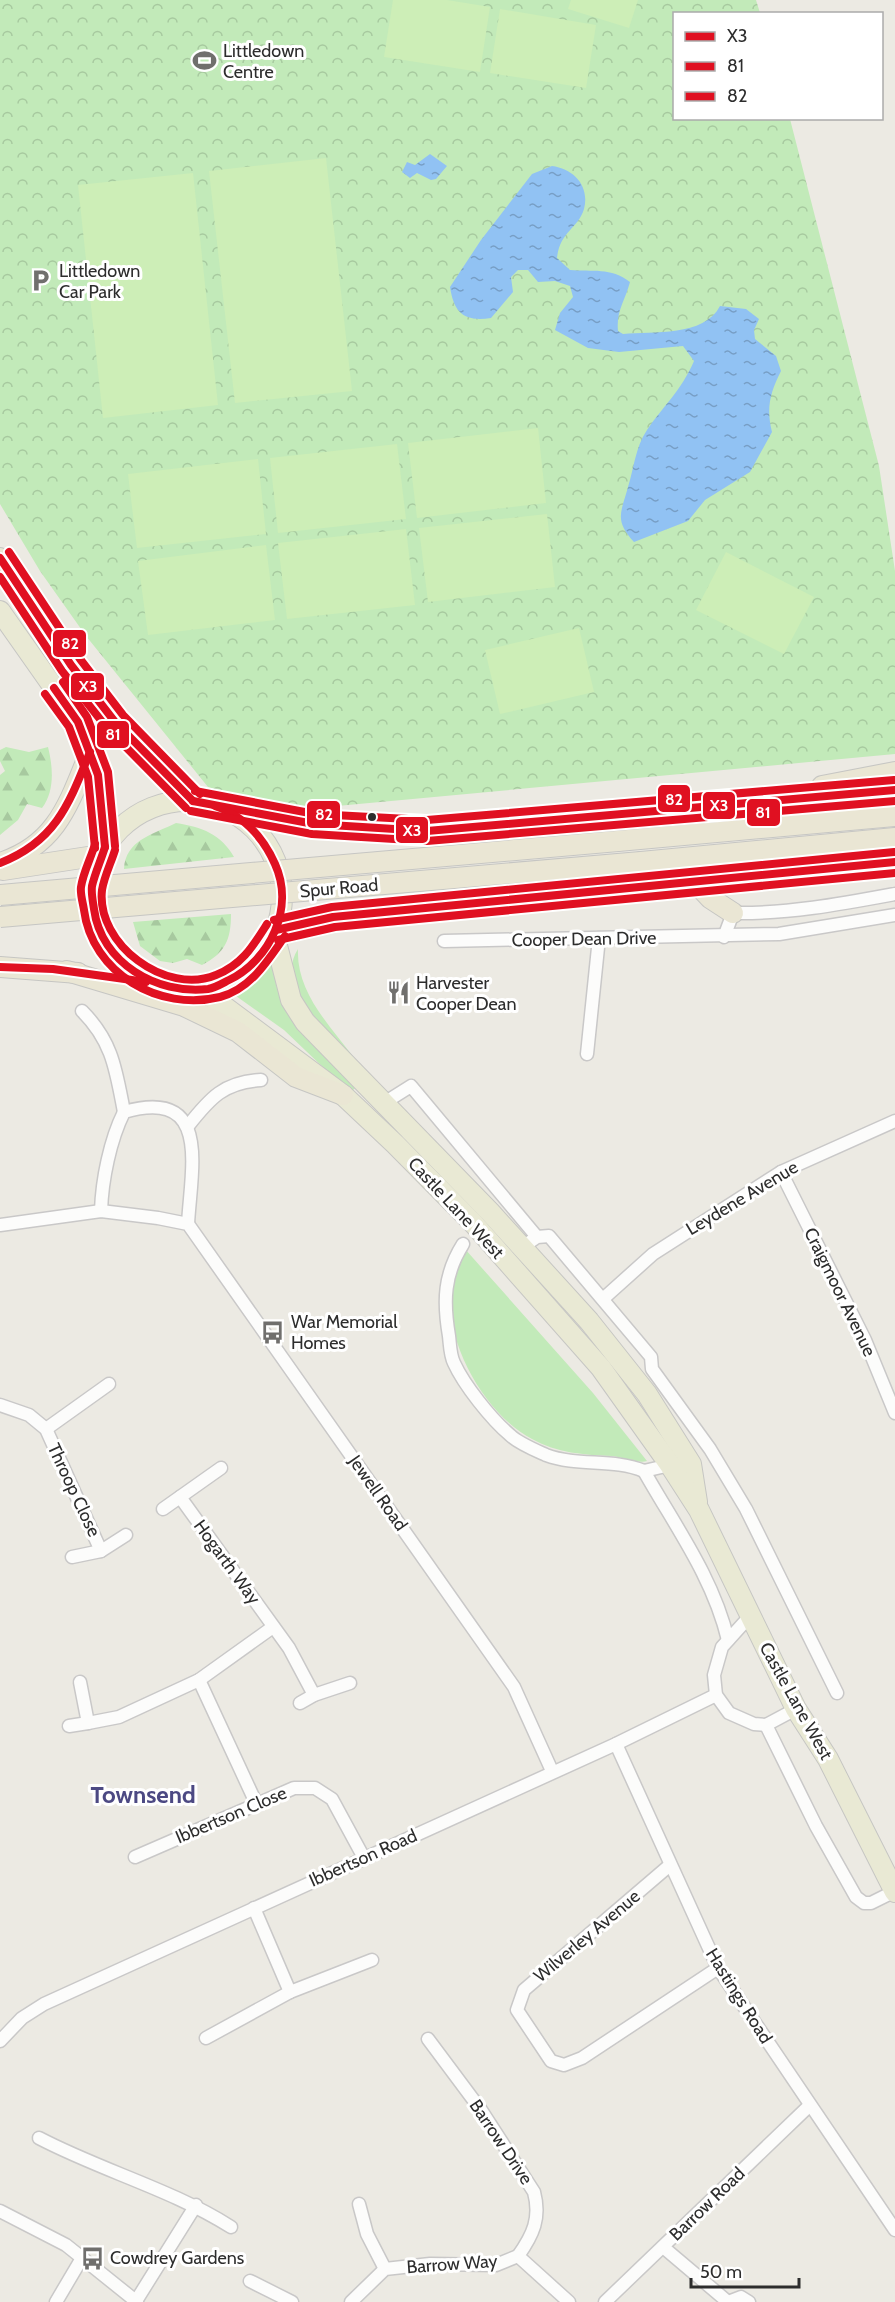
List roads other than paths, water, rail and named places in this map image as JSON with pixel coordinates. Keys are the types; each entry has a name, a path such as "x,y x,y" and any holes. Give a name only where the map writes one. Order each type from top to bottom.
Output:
{"highway":[{"path":"0,863 20,856 48,835 63,815 90,752"},
{"path":"620,816 739,800 895,772"},
{"path":"220,807 314,824 427,831 620,816 895,790"},
{"name":"Spur Road","path":"0,895 895,816"},
{"name":"Spur Road","path":"0,917 641,862 895,837"},
{"path":"0,870 103,851"},
{"path":"275,932 333,917 895,862"},
{"path":"695,882 710,898 733,913"},
{"path":"0,967 67,971 146,982"},
{"path":"67,971 184,1006 238,1032 296,1077 343,1095"}],"main road":[{"path":"0,558 71,665 121,729 193,801"},
{"path":"0,611 78,722 98,775 103,851 93,887 92,904 97,928 108,950 125,969 146,982 174,991 202,990 221,985 253,965 275,932 283,894 278,871 266,844 246,822 220,807 193,801 167,803 143,812 122,827 103,851"},
{"name":"Castle Lane West","path":"275,932 291,999 305,1022 384,1103 529,1242 589,1321 645,1376 691,1464 699,1510"},
{"name":"Castle Lane West","path":"202,990 343,1095 474,1224 601,1368 699,1510 796,1709 828,1759 895,1892"},
{"path":"529,1242 521,1262 587,1336 601,1368"}],"street":[{"path":"724,937 733,913 766,913 822,907 895,894"},
{"name":"Cooper Dean Drive","path":"444,941 724,937 790,933 895,915"},
{"path":"587,1054 599,938"},
{"path":"82,1011 100,1029 116,1068 124,1112 118,1124 101,1197 101,1211"},
{"path":"188,1126 219,1092 241,1081 261,1080"},
{"name":"Castle Lane West","path":"384,1103 411,1086 529,1242 549,1236 604,1298 651,1357 645,1376 710,1449 746,1509 837,1693"},
{"path":"0,1225 101,1211 188,1224 192,1142 188,1126 171,1110 148,1105 124,1112"},
{"name":"Leydene Avenue","path":"604,1298 653,1254 781,1172 895,1121"},
{"name":"Craigmoor Avenue","path":"781,1172 865,1340 895,1413"},
{"name":"Jewell Road","path":"188,1224 514,1687 552,1772"},
{"path":"463,1244 452,1262 445,1290 445,1313 453,1362 480,1401 511,1437 545,1454 569,1461 628,1464 644,1471 702,1568 723,1620 728,1640"},
{"name":"Throop Close","path":"46,1429 109,1384"},
{"name":"Throop Close","path":"0,1405 29,1415 46,1429 102,1551"},
{"path":"644,1471 670,1465"},
{"path":"163,1509 221,1468"},
{"name":"Hogarth Way","path":"180,1497 289,1648 314,1695"},
{"name":"Throop Close","path":"72,1557 102,1551 126,1535"},
{"path":"750,1616 728,1640 717,1661 714,1675 716,1695 729,1713 754,1724 766,1725 796,1709"},
{"path":"69,1726 118,1716 199,1680 273,1627"},
{"path":"199,1680 256,1803"},
{"path":"80,1682 88,1723"},
{"path":"300,1703 314,1695 350,1683"},
{"name":"Ibbertson Road","path":"0,2041 13,2026 44,2004 616,1744 716,1695"},
{"name":"Castle Lane West","path":"766,1725 816,1826 856,1897 864,1903 871,1903 895,1892"},
{"name":"Hastings Road","path":"616,1744 718,1968 809,2106 894,2227"},
{"name":"Ibbertson Close","path":"135,1857 294,1788 315,1788 332,1799 364,1858"},
{"name":"Wilverley Avenue","path":"670,1865 524,1990 517,2010 551,2061 564,2065 582,2058 718,1968"},
{"path":"254,1908 290,1992"},
{"path":"206,2038 290,1992 372,1960"},
{"name":"Barrow Drive","path":"429,2039 481,2110 534,2192 537,2204 535,2226 518,2256"},
{"name":"Barrow Road","path":"605,2302 809,2106"},
{"path":"39,2138 78,2158 196,2205 231,2227"},
{"name":"Barrow Way","path":"359,2204 367,2234 384,2269"},
{"path":"0,2211 66,2245 136,2302 196,2205"},
{"path":"663,2247 728,2302 741,2297 749,2302"},
{"path":"518,2256 569,2302"},
{"name":"Barrow Way","path":"351,2302 384,2269 430,2264 496,2265 518,2256"},
{"path":"60,2300 82,2258"},
{"path":"250,2281 292,2302"}],"water":[{"path":"430,154 447,166 436,179 431,180 417,173 410,178 402,172 407,162 415,165"},
{"path":"552,166 573,175 585,193 581,216 565,236 557,258 570,270 608,272 630,282 620,312 618,331 623,334 690,328 712,316 720,306 746,309 759,319 754,330 755,339 776,356 781,371 770,401 769,415 772,432 750,472 705,500 688,521 634,542 621,522 621,516 637,451 653,421 678,389 694,361 683,346 619,352 588,348 555,330 560,313 573,297 570,286 555,281 538,282 528,270 518,270 511,277 513,292 491,318 474,318 462,314 454,303 450,287 481,240 532,174"}],"place":[{"name":"Littledown Centre","path":"205,61"},
{"name":"Littledown Car Park","path":"41,281"},
{"name":"Harvester Cooper Dean","path":"398,993"},
{"name":"War Memorial Homes","path":"273,1332"},
{"name":"Cowdrey Gardens","path":"92,2258"}],"district":[{"name":"Townsend","path":"143,1795"}]}
